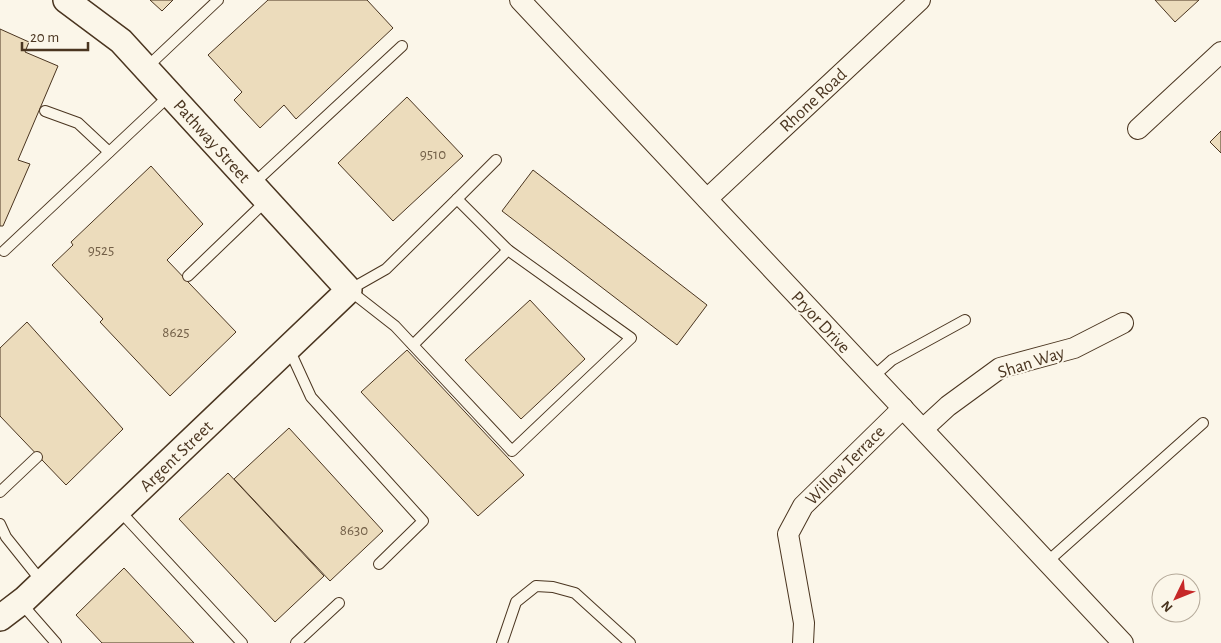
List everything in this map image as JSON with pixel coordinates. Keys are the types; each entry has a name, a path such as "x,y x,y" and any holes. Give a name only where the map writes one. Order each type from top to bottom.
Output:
{"street":[{"name":"Pathway Street","path":"66,0 121,41 349,290"},
{"name":"Pryor Drive","path":"520,0 1123,643"},
{"name":"Rhone Road","path":"707,199 920,0"},
{"path":"1138,129 1221,52"},
{"name":"Argent Street","path":"0,618 21,603 349,290"},
{"name":"Shan Way","path":"922,429 948,406 1000,368 1074,348 1123,323"},
{"name":"Willow Terrace","path":"803,643 804,623 788,534 802,506 903,408"}],"lane":[{"path":"146,68 218,0"},
{"path":"188,276 260,193 402,46"},
{"path":"4,251 170,95"},
{"path":"45,112 78,123 109,152"},
{"path":"458,199 508,250 631,338 512,451 395,326 349,290 386,269 496,160"},
{"path":"413,345 508,250"},
{"path":"873,377 892,360 965,320"},
{"path":"289,348 311,398 423,521 379,564"},
{"path":"1047,562 1203,423"},
{"path":"0,492 36,457"},
{"path":"119,510 242,643"},
{"path":"0,524 6,537 43,582"},
{"path":"502,643 516,602 536,586 553,587 575,593 630,643"},
{"path":"21,603 56,643"},
{"path":"296,643 339,603"}],"building":[{"path":"150,0 173,0 162,11"},
{"path":"268,0 367,0 393,28 296,119 284,105 260,128 234,100 242,92 208,55"},
{"path":"1155,0 1199,0 1175,22"},
{"path":"0,29 29,42 25,52 58,66 18,160 30,164 3,226 0,226"},
{"path":"407,97 463,156 393,221 338,163"},
{"path":"1221,131 1221,153 1210,142"},
{"path":"151,166 203,224 167,260 236,332 170,396 100,322 103,319 52,265 73,245 71,242"},
{"path":"533,170 707,305 677,345 502,211"},
{"path":"530,300 585,359 521,419 465,360"},
{"path":"27,322 123,429 66,485 0,416 0,348"},
{"path":"407,350 524,475 478,516 361,392"},
{"path":"289,428 383,531 330,581 234,479"},
{"path":"228,473 324,576 275,622 179,519"},
{"path":"124,568 194,643 102,643 76,615"}]}
